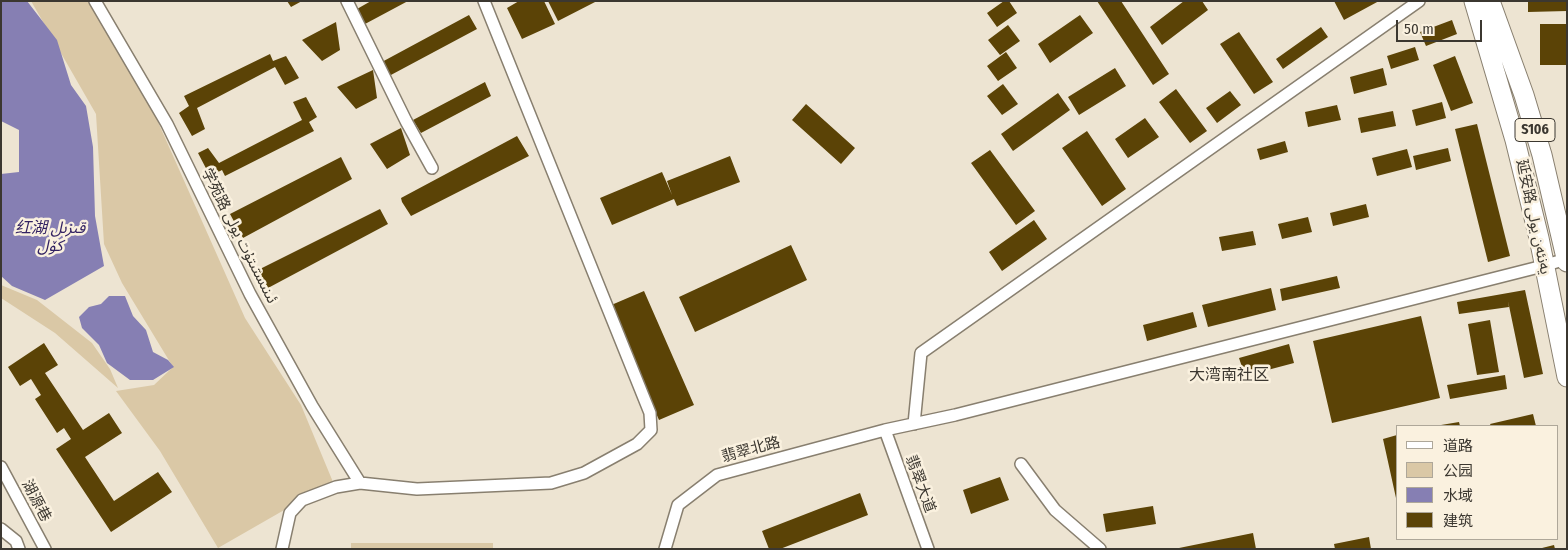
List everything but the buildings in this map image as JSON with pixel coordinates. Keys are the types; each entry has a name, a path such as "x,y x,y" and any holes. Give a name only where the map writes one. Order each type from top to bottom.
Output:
{"main road":[{"name":"延安路 يەنئەن يولى","path":"1474,1 1515,140 1539,238 1543,266 1567,378"},
{"name":"延安路 يەنئەن يولى","path":"1490,1 1540,146 1566,260"}],"street":[{"name":"学苑路 ئىنىستىتۇت يولى","path":"94,1 167,124 250,294 298,382 360,483"},
{"path":"347,1 406,121 432,168"},
{"path":"282,549 290,513 302,500 336,487 360,483 417,490 552,483 584,473 637,444 651,430 650,413 484,1"},
{"path":"914,424 921,353 1419,1"},
{"name":"翡翠北路","path":"665,549 678,505 717,475 885,430 1566,260"},
{"name":"翡翠大道","path":"885,430 928,549"},
{"path":"1021,464 1055,510 1100,549"},
{"name":"湖源巷","path":"1,467 45,549"},
{"path":"1,529 16,541 19,549"}],"green space":[{"path":"31,1 90,1 150,104 245,318 301,405 333,482 218,548 160,451 116,391 154,385 173,367 122,283 104,244 96,114"},
{"path":"1,285 37,300 92,343 110,369 118,388 55,333 1,298"},
{"path":"351,543 493,543 493,549 351,549"}],"water":[{"name":"红湖 قىزىل كۆل","path":"1,1 27,1 57,40 71,85 86,106 93,147 95,216 104,266 45,300 12,286 1,276 1,174 19,172 19,130 1,121"},
{"path":"109,296 125,296 133,316 146,330 153,352 168,360 174,367 153,380 130,380 107,363 99,345 82,328 79,317 89,307 101,304"}],"district":[{"name":"大湾南社区","path":"1229,376"}]}
